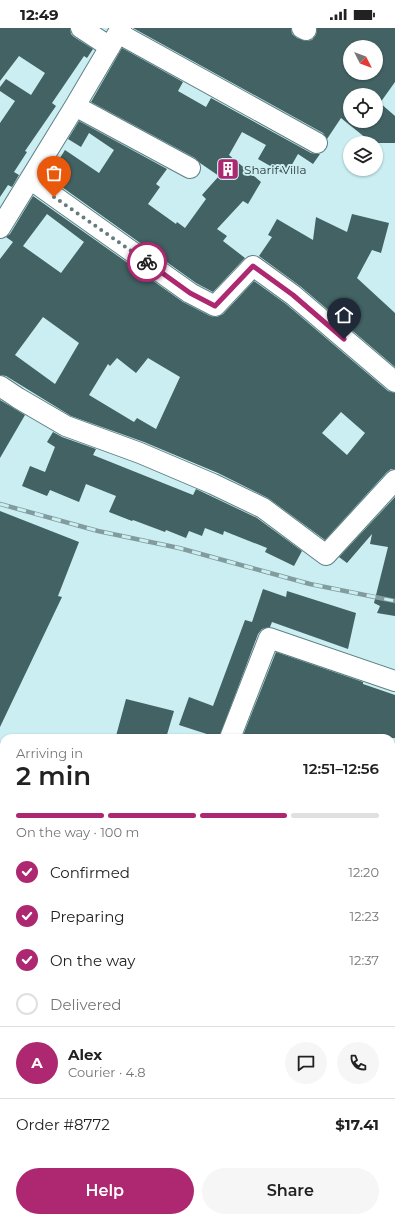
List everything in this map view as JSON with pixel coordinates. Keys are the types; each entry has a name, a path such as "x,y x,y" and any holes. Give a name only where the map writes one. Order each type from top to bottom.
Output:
{"street":[{"path":"81,28 116,36 317,143"},
{"path":"0,228 116,36"},
{"path":"75,106 190,168"},
{"path":"30,179 190,293 215,306 253,266 293,295 395,382"},
{"path":"0,386 66,426 140,453 213,484 263,508 326,555 395,480"},
{"path":"232,734 269,638 395,681"}],"building":[{"path":"0,28 70,28 71,34 74,37 93,49 87,58 84,56 52,103 56,106 25,151 27,152 14,172 19,175 12,187 8,185 0,197 0,123 15,101 0,91 0,87 6,79 31,95 45,73 19,56 0,81"},
{"path":"133,28 291,28 292,34 297,38 306,41 312,40 316,35 317,28 395,28 395,82 383,99 383,88 343,88 343,120 341,118 327,139 323,133"},
{"path":"122,48 183,82 178,91 206,107 211,98 311,153 320,154 313,164 298,154 286,175 258,159 266,145 242,132 229,155 261,182 248,204 243,201 217,229 227,236 223,241 245,258 213,292 196,283 48,177 65,150 99,173 114,150 89,133 81,147 68,139 79,121 167,169 156,184 160,187 148,204 176,224 177,222 185,228 206,199 202,195 219,176 195,158 91,102"},
{"path":"383,106 395,116 395,143 383,143 383,136 363,136 353,128 383,128"},
{"path":"33,196 183,302 210,316 217,317 223,314 254,281 286,304 388,391 395,393 395,469 391,469 387,472 325,540 268,498 218,473 144,442 71,416 6,376 0,375 0,259 13,242 6,237 10,234","holes":["47,214 84,242 61,273 23,246","43,317 79,343 55,384 15,355","117,358 136,373 148,358 180,377 156,429 137,418 134,422 89,395 108,364 110,366","341,412 365,433 347,455 322,433"]},
{"path":"352,214 389,223 381,253 372,250 357,278 395,313 395,367 300,286 259,256 272,237 268,235 277,219 313,240 316,217 347,232"},
{"path":"0,400 25,415 0,458"},
{"path":"53,432 62,437 96,449 93,455 193,495 196,489 257,518 302,551 294,566 265,552 267,548 224,531 223,535 205,528 202,536 189,531 186,538 166,530 165,532 109,512 116,496 86,484 79,502 50,490 47,496 22,486 30,466 45,472 55,447 47,442"},
{"path":"395,497 395,616 377,613 380,606 374,603 388,547 370,544 372,534 347,563 339,557"},
{"path":"0,511 79,542 58,596 62,597 0,727"},
{"path":"263,589 286,597 287,591 356,613 348,649 272,622 270,627 262,629 258,634 220,734 207,734 179,725 189,697 213,706 245,620 252,622"},
{"path":"276,652 363,682 363,684 395,695 395,734 244,734"},
{"path":"126,699 174,711 167,734 117,734"}],"railway":[{"path":"0,504 98,531 179,548 310,584 395,601"}],"way so far":[{"path":"54,197 147,262"}],"place":[{"name":"Sharif Villa","path":"228,169"}],"route":[{"path":"147,262 190,293 215,306 253,266 293,295 344,339"}]}
